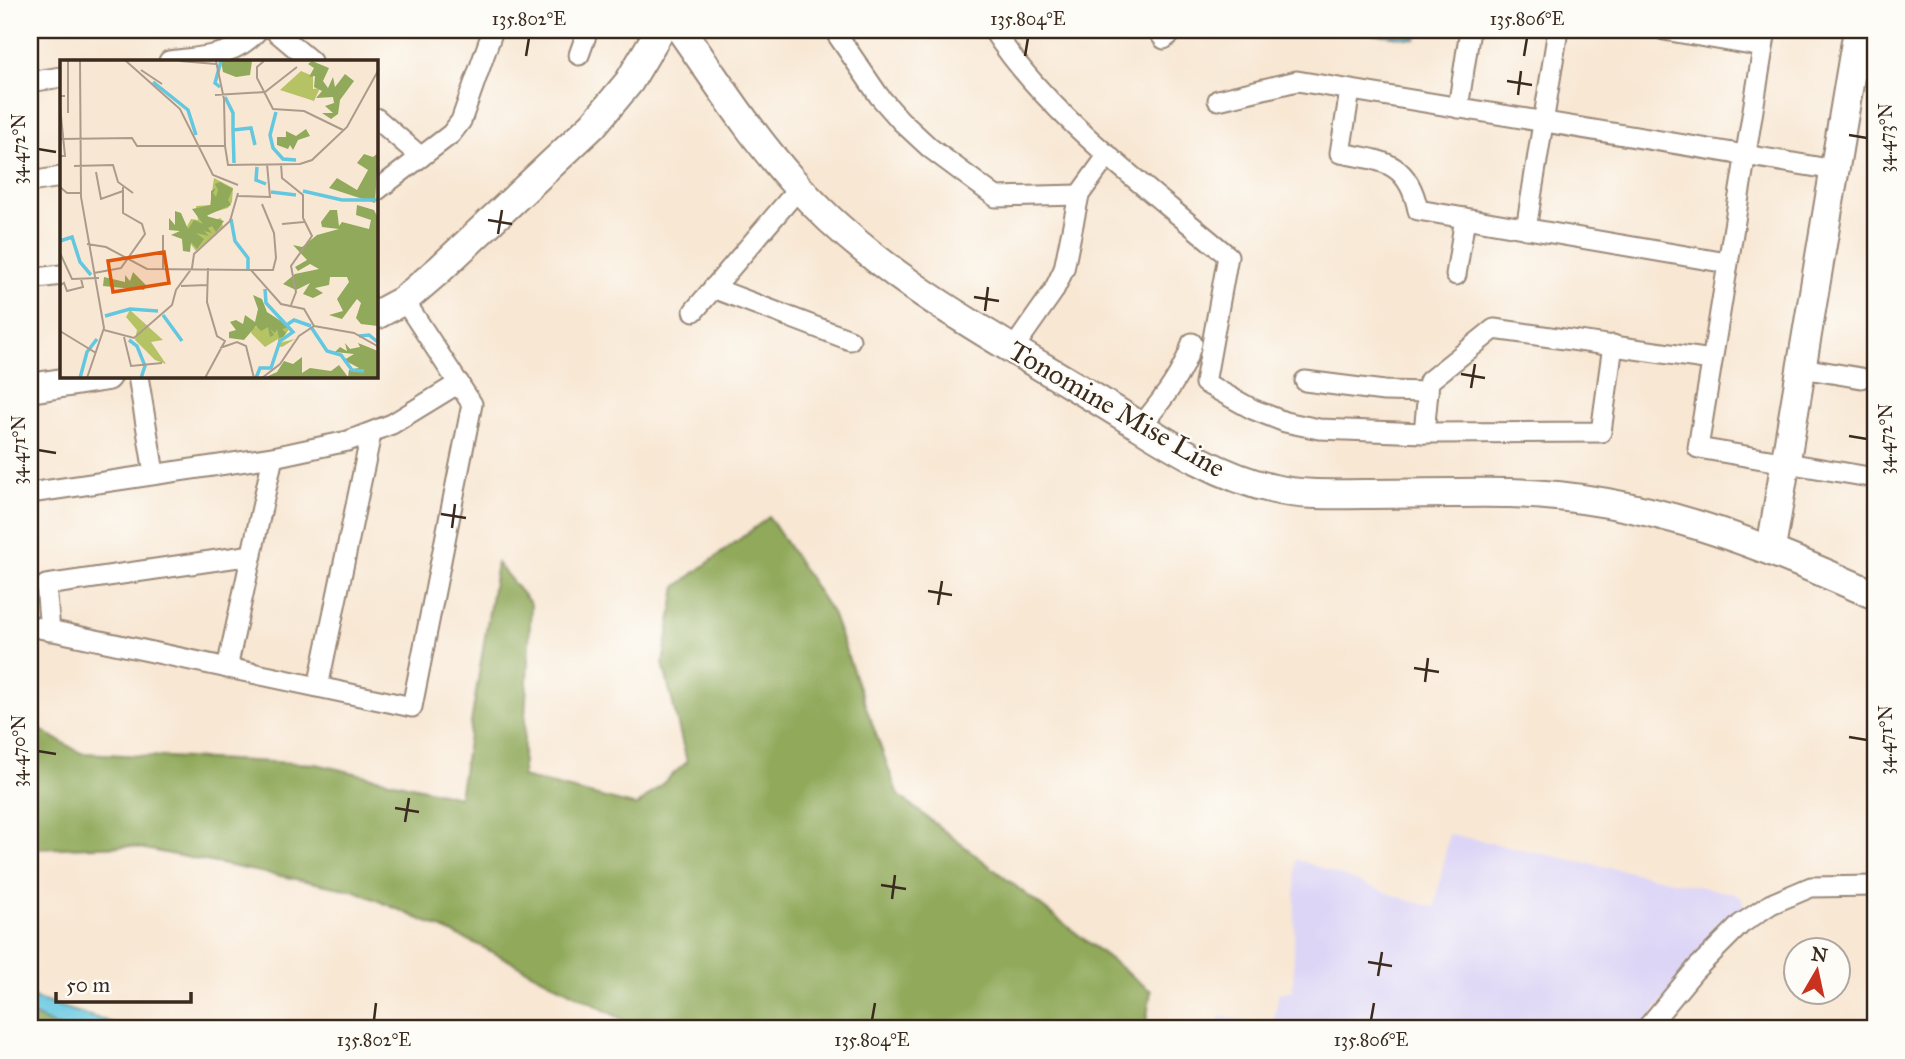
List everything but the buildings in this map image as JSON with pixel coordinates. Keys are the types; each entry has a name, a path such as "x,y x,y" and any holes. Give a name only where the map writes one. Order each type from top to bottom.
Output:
{"main road":[{"path":"378,314 404,300 593,125 629,82 660,30"},
{"name":"Tonomine Mise Line","path":"681,30 740,116 799,188 888,267 1013,349 1211,468 1278,490 1315,494 1512,493 1567,497 1662,513 1771,550 1875,595"},
{"path":"1771,550 1835,170 1864,61 1857,30"},
{"path":"30,388 94,378"}],"street":[{"path":"176,60 219,54 240,47 258,30"},
{"path":"274,30 310,60"},
{"path":"378,189 451,134 461,121 493,30"},
{"path":"579,55 588,30"},
{"path":"834,30 879,96 901,121 930,148 996,197 1079,195"},
{"path":"993,30 1027,76 1108,155 1228,256 1205,383 1252,410 1285,422 1319,429 1424,433 1601,432 1613,345"},
{"path":"1157,30 1164,39 1175,30"},
{"path":"1458,108 1470,30"},
{"path":"1526,229 1558,30"},
{"path":"1664,30 1765,38 1698,448 1875,478"},
{"path":"30,82 60,77"},
{"path":"1218,100 1297,81 1835,170"},
{"path":"1350,91 1340,153 1381,160 1401,172 1413,188 1418,210 1727,263"},
{"path":"378,120 421,157"},
{"path":"1013,349 1040,313 1064,269 1079,195 1108,155"},
{"path":"30,182 60,177"},
{"path":"694,311 799,188"},
{"path":"1456,275 1465,218"},
{"path":"30,279 60,275"},
{"path":"713,288 850,340"},
{"path":"30,626 412,707 472,404 404,300"},
{"path":"1424,433 1429,382 1494,329 1712,360"},
{"path":"1141,426 1175,381 1187,360 1192,343"},
{"path":"1802,368 1861,378"},
{"path":"138,378 154,473"},
{"path":"1306,381 1384,391 1428,391"},
{"path":"30,493 273,457 371,434 459,383"},
{"path":"318,687 371,434"},
{"path":"227,668 273,457"},
{"path":"50,631 46,584 252,555"},
{"path":"1646,1029 1695,970 1741,924 1771,904 1811,887 1875,886"}],"shaded area":[{"path":"1449,834 1735,894 1743,899 1744,909 1639,1029 1217,1029 1220,1016 1272,1028 1279,992 1293,992 1296,859 1410,901 1435,907"}],"green space":[{"path":"769,517 832,613 898,795 1151,991 1145,1029 641,1029 477,944 356,891 130,846 30,849 30,724 81,753 316,764 459,797 497,563 531,604 522,777 637,806 687,762 663,663 676,587"},
{"path":"30,1014 63,1029 30,1029"}],"water":[{"path":"1346,30 1417,30 1416,39"},
{"path":"30,997 131,1029 63,1029 30,1014"}]}
